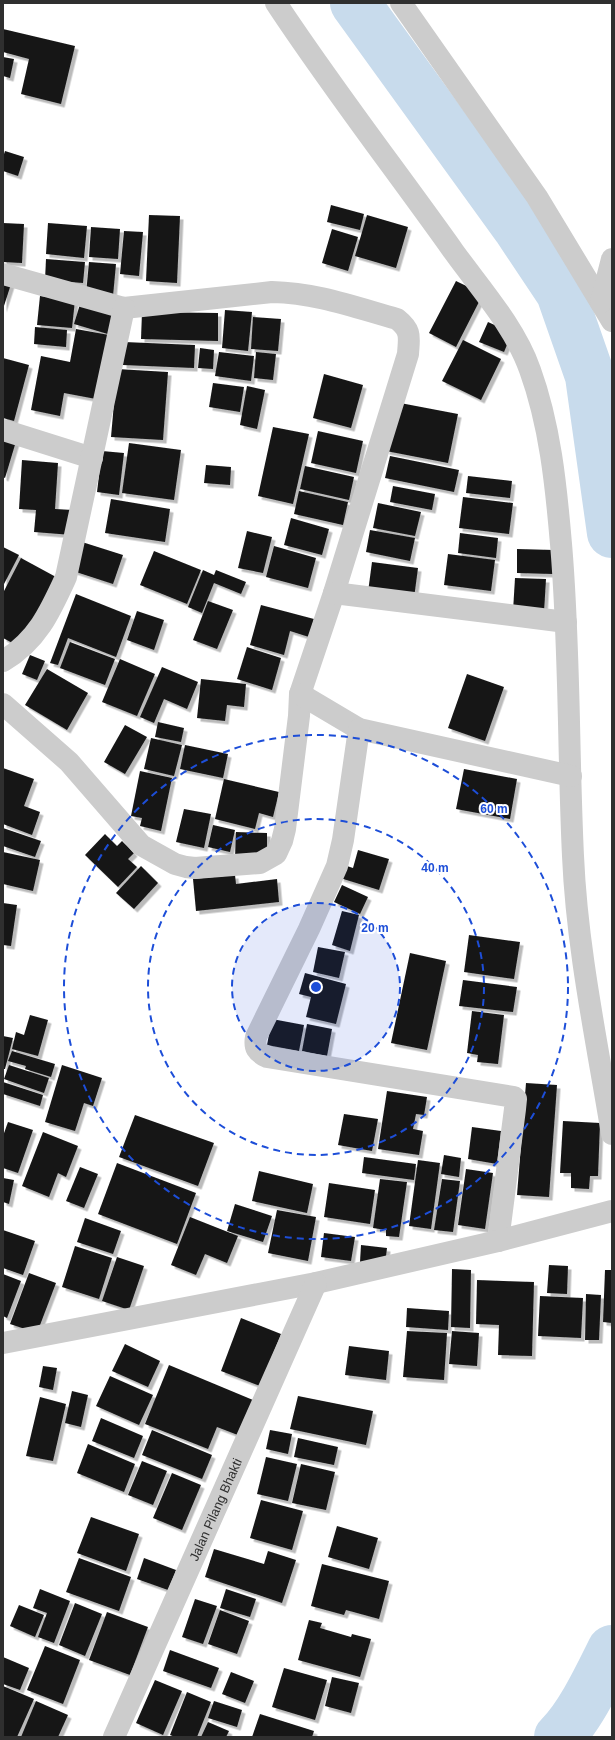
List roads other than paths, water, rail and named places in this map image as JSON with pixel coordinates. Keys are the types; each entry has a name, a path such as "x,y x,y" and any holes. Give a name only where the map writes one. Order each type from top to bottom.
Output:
{"street":[{"path":"276,3 313,59 416,198 512,333 530,367 540,402 556,481 566,599 573,858 583,961 612,1134"},
{"path":"401,3 537,197 602,302 612,321"},
{"path":"602,302 612,259"},
{"path":"3,274 124,308 272,292 292,292 321,297 397,319 406,326 409,333 408,354 334,593 300,694 299,716 285,829 282,841 276,854 260,863 195,868 175,864 152,853 141,845 69,762 3,704"},
{"path":"3,661 29,642 42,624 57,598 66,577 124,308"},
{"path":"3,430 92,458"},
{"path":"334,593 566,622"},
{"path":"300,694 359,729 571,776"},
{"path":"359,729 343,840 337,866 309,929 256,1037 256,1050 267,1057 514,1097 516,1099 515,1109 498,1241"},
{"path":"3,1343 316,1283 498,1241 612,1211"},
{"name":"Jalan Pilang Bhakti","path":"114,1737 316,1283"}],"waterway":[{"path":"355,3 517,227 561,293 590,376 612,533"},
{"path":"559,1737 567,1729 582,1708 612,1650"}]}
